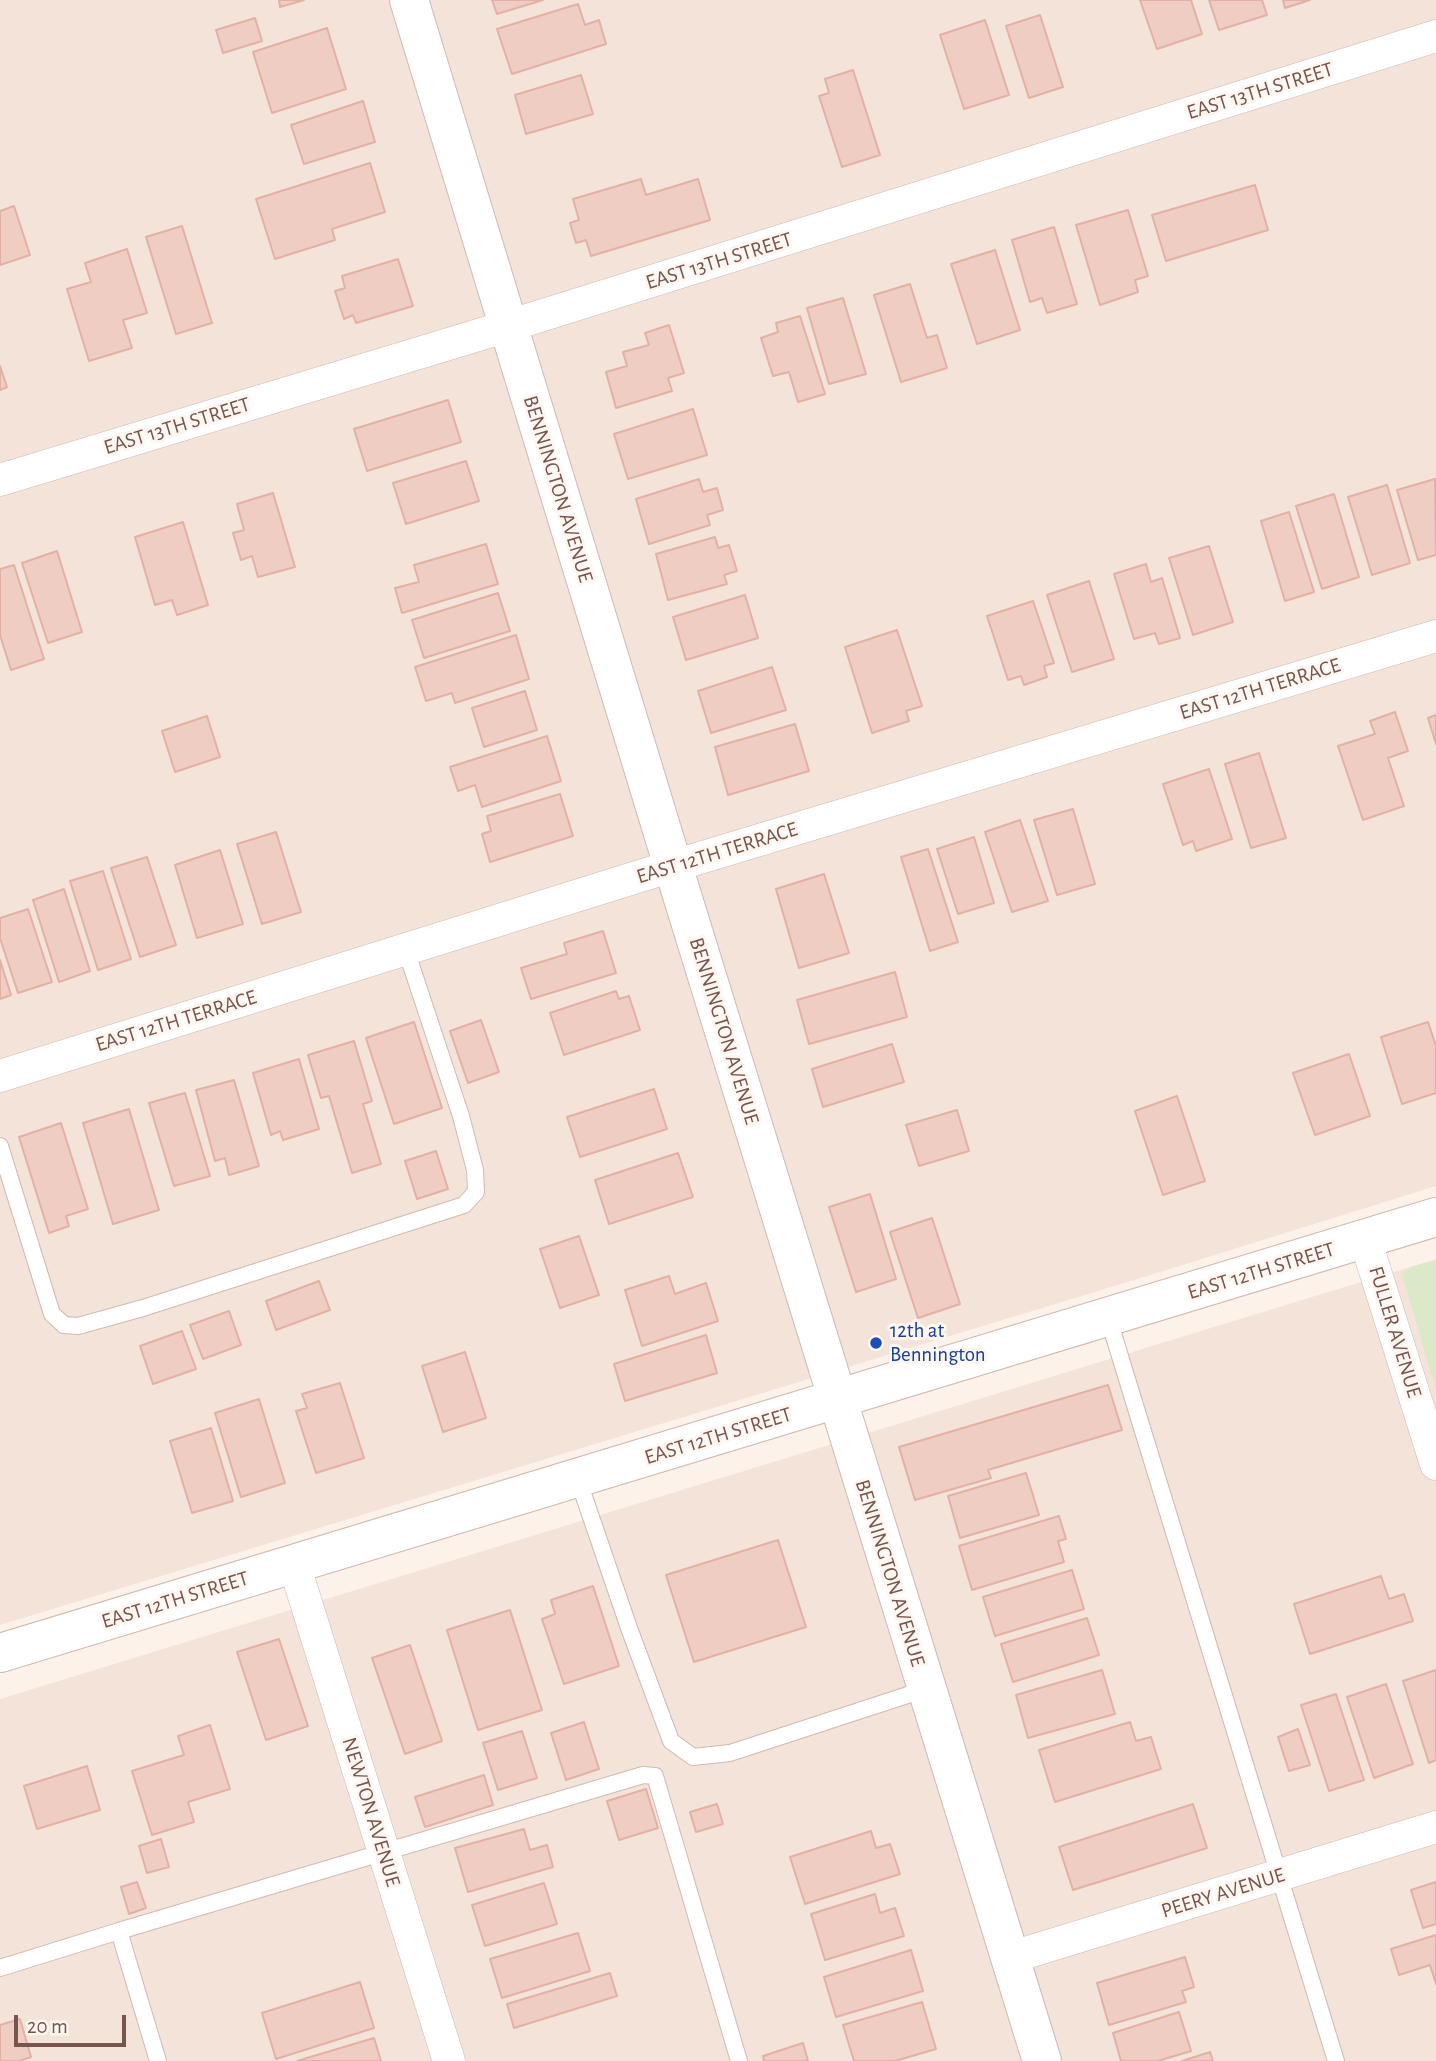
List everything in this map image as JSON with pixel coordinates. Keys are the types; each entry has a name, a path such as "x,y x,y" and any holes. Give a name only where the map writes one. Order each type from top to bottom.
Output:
{"street":[{"name":"BENNINGTON AVENUE","path":"409,0 1042,2061"},
{"name":"EAST 13TH STREET","path":"0,480 509,326 1436,36"},
{"name":"EAST 12TH TERRACE","path":"0,1076 673,866 1436,636"},
{"name":"EAST 12TH STREET","path":"0,1653 1436,1217"},
{"name":"FULLER AVENUE","path":"1366,1239 1436,1464"},
{"name":"NEWTON AVENUE","path":"294,1564 449,2061"},
{"name":"PEERY AVENUE","path":"1009,1958 1436,1826"}],"lane":[{"path":"0,1146 52,1314 64,1325 78,1326 143,1308 464,1205 476,1192 475,1170 461,1116 406,950"},
{"path":"1108,1317 1336,2061"},
{"path":"578,1479 671,1741 693,1757 730,1753 926,1689"},
{"path":"0,1968 643,1775 655,1776 739,2061"},
{"path":"119,1931 159,2061"}],"shaded area":[{"path":"0,0 1436,0 1436,1186 0,1625"},
{"path":"1436,1259 1436,2061 0,2061 0,1699"}],"green space":[{"path":"1436,1260 1436,1390 1402,1274 1411,1267"}],"building":[{"path":"279,0 304,0 280,7"},
{"path":"492,0 543,0 497,14"},
{"path":"1140,0 1191,0 1202,34 1157,49"},
{"path":"1209,0 1262,0 1267,15 1219,30"},
{"path":"1283,0 1310,0 1285,8"},
{"path":"578,4 585,25 599,20 606,44 512,74 497,29"},
{"path":"1040,15 1063,87 1029,98 1006,26"},
{"path":"255,18 262,41 223,53 216,30"},
{"path":"985,20 1009,95 964,109 940,35"},
{"path":"327,28 346,89 272,113 253,52"},
{"path":"853,70 880,155 842,167 819,96 829,93 825,79"},
{"path":"581,75 593,114 526,134 515,95"},
{"path":"363,101 375,142 304,164 291,125"},
{"path":"370,163 385,212 332,229 335,240 275,259 256,199"},
{"path":"641,179 646,195 698,179 710,220 591,256 586,240 576,243 570,223 579,220 573,199"},
{"path":"1255,185 1268,230 1166,261 1152,215"},
{"path":"14,206 30,255 0,265 0,211"},
{"path":"1128,210 1148,276 1135,280 1138,292 1100,305 1076,225"},
{"path":"182,226 212,323 176,334 146,237"},
{"path":"1054,227 1077,304 1047,313 1042,298 1030,302 1012,240"},
{"path":"127,249 147,313 123,320 132,348 89,361 67,289 91,282 85,263"},
{"path":"995,250 1020,330 977,344 951,264"},
{"path":"398,259 413,306 356,323 353,315 344,319 335,291 345,288 342,276"},
{"path":"910,284 927,338 937,335 947,368 901,382 874,295"},
{"path":"843,298 866,374 829,384 807,308"},
{"path":"800,316 825,394 798,402 789,372 773,376 761,338 778,332 776,323"},
{"path":"669,325 684,373 668,378 672,391 616,408 606,372 627,366 623,352 649,345 645,333"},
{"path":"0,366 7,387 0,390"},
{"path":"448,400 461,442 367,471 354,429"},
{"path":"693,409 707,455 628,479 614,434"},
{"path":"466,461 479,501 406,524 393,483"},
{"path":"699,479 703,492 717,488 723,510 707,515 710,525 649,544 636,499"},
{"path":"1435,479 1436,555 1418,560 1397,490"},
{"path":"1387,485 1410,563 1372,575 1348,497"},
{"path":"273,493 295,567 258,577 252,556 241,560 233,533 244,530 237,504"},
{"path":"1334,494 1359,577 1322,589 1296,506"},
{"path":"1289,512 1314,592 1285,601 1261,521"},
{"path":"183,522 208,605 177,615 172,600 155,605 135,537"},
{"path":"715,537 718,548 729,545 737,571 724,575 727,584 668,600 656,554"},
{"path":"486,544 498,584 402,613 395,588 419,582 414,565"},
{"path":"1209,546 1233,622 1193,635 1169,558"},
{"path":"57,551 82,632 48,643 22,563"},
{"path":"1146,564 1151,582 1162,578 1180,638 1159,644 1155,633 1134,639 1114,574"},
{"path":"14,565 44,659 11,670 0,635 0,569"},
{"path":"1089,581 1114,659 1072,672 1047,595"},
{"path":"498,593 510,631 424,658 412,620"},
{"path":"745,595 758,638 686,660 673,617"},
{"path":"1033,601 1054,663 1044,666 1047,677 1024,685 1021,676 1008,680 987,616"},
{"path":"897,630 922,706 906,711 909,721 872,733 845,647"},
{"path":"516,635 529,679 455,703 452,693 426,701 415,667"},
{"path":"772,667 786,710 711,733 698,691"},
{"path":"525,691 537,730 484,747 472,708"},
{"path":"1395,712 1408,751 1388,758 1404,806 1363,820 1338,746 1375,734 1370,721"},
{"path":"1436,715 1436,744 1428,718"},
{"path":"207,716 220,757 175,772 162,731"},
{"path":"795,724 809,771 728,795 715,747"},
{"path":"547,736 561,781 482,807 475,785 458,791 450,767"},
{"path":"1259,753 1286,838 1251,848 1225,764"},
{"path":"1209,769 1232,839 1196,851 1193,841 1183,845 1163,784"},
{"path":"560,794 573,836 490,862 482,834 491,831 487,816"},
{"path":"1073,809 1095,884 1057,895 1034,820"},
{"path":"1020,820 1048,901 1012,912 985,832"},
{"path":"276,832 301,912 262,924 237,844"},
{"path":"974,837 994,903 958,914 937,849"},
{"path":"928,849 958,942 930,951 901,857"},
{"path":"220,850 243,924 197,938 175,865"},
{"path":"147,857 176,945 140,957 111,868"},
{"path":"103,871 131,959 98,970 70,881"},
{"path":"824,874 849,953 799,968 776,889"},
{"path":"64,889 90,971 59,982 33,900"},
{"path":"28,909 52,982 18,993 0,938 0,918"},
{"path":"603,931 616,973 531,999 521,968 567,954 564,943"},
{"path":"0,960 11,995 0,999"},
{"path":"895,972 907,1017 809,1044 797,1000"},
{"path":"616,991 619,999 629,996 640,1030 564,1055 550,1013"},
{"path":"481,1020 499,1072 468,1083 450,1031"},
{"path":"414,1022 442,1108 394,1124 366,1038"},
{"path":"1428,1022 1436,1046 1436,1093 1402,1104 1381,1037"},
{"path":"354,1041 372,1101 363,1104 381,1164 352,1173 329,1096 321,1098 308,1055"},
{"path":"892,1044 904,1082 823,1107 812,1069"},
{"path":"1349,1054 1370,1116 1315,1135 1293,1073"},
{"path":"299,1059 319,1129 283,1140 280,1131 271,1135 253,1073"},
{"path":"234,1080 259,1166 229,1175 225,1158 215,1161 196,1090"},
{"path":"654,1089 667,1129 580,1157 567,1117"},
{"path":"185,1093 210,1176 174,1186 149,1103"},
{"path":"1177,1096 1205,1181 1163,1195 1135,1111"},
{"path":"129,1109 159,1210 113,1224 83,1123"},
{"path":"957,1110 969,1151 919,1166 906,1125"},
{"path":"61,1123 88,1209 66,1216 69,1226 49,1233 19,1137"},
{"path":"436,1151 448,1189 417,1199 405,1161"},
{"path":"678,1153 693,1197 609,1224 595,1180"},
{"path":"870,1194 896,1279 856,1292 829,1207"},
{"path":"932,1218 960,1304 918,1318 890,1232"},
{"path":"579,1236 599,1295 560,1308 540,1249"},
{"path":"669,1276 675,1294 706,1283 718,1321 642,1346 625,1290"},
{"path":"319,1281 330,1310 276,1330 266,1301"},
{"path":"229,1311 241,1345 203,1359 190,1325"},
{"path":"182,1331 196,1369 153,1384 140,1346"},
{"path":"706,1335 717,1373 625,1401 614,1364"},
{"path":"465,1352 486,1418 443,1432 422,1366"},
{"path":"340,1383 364,1458 316,1473 296,1411 307,1408 302,1394"},
{"path":"1108,1385 1122,1430 988,1470 991,1478 915,1500 899,1447"},
{"path":"259,1399 285,1483 241,1497 215,1413"},
{"path":"211,1428 233,1501 192,1513 170,1441"},
{"path":"1026,1473 1039,1515 960,1538 948,1496"},
{"path":"1059,1516 1066,1539 1058,1541 1064,1562 972,1590 959,1546"},
{"path":"778,1540 806,1627 694,1662 666,1575"},
{"path":"1072,1570 1084,1609 995,1636 983,1597"},
{"path":"1381,1576 1389,1599 1404,1594 1413,1621 1310,1654 1294,1604"},
{"path":"593,1586 619,1666 564,1684 542,1619 555,1614 551,1600"},
{"path":"510,1610 542,1710 478,1730 447,1630"},
{"path":"1087,1618 1099,1655 1013,1682 1001,1644"},
{"path":"279,1639 308,1726 266,1740 237,1652"},
{"path":"410,1645 442,1741 405,1754 372,1658"},
{"path":"1102,1670 1115,1714 1028,1738 1016,1695"},
{"path":"1436,1670 1436,1760 1429,1763 1403,1681"},
{"path":"1386,1684 1413,1764 1374,1778 1347,1697"},
{"path":"1336,1694 1364,1780 1329,1791 1301,1705"},
{"path":"584,1722 599,1769 566,1780 551,1733"},
{"path":"1130,1722 1136,1741 1151,1737 1161,1769 1055,1802 1039,1750"},
{"path":"210,1725 230,1789 188,1802 194,1822 152,1835 132,1771 184,1755 178,1736"},
{"path":"1298,1729 1310,1765 1289,1771 1278,1737"},
{"path":"522,1731 537,1778 498,1790 483,1743"},
{"path":"87,1766 100,1810 37,1829 24,1786"},
{"path":"484,1775 493,1805 425,1827 415,1797"},
{"path":"646,1789 658,1828 619,1840 607,1801"},
{"path":"717,1804 723,1824 696,1832 690,1812"},
{"path":"1193,1804 1207,1848 1073,1890 1059,1847"},
{"path":"524,1829 530,1850 547,1845 553,1867 468,1892 455,1848"},
{"path":"871,1831 876,1848 890,1844 900,1874 805,1904 790,1857"},
{"path":"161,1839 169,1867 147,1873 139,1846"},
{"path":"137,1882 146,1908 129,1914 121,1887"},
{"path":"1436,1882 1436,1924 1423,1928 1411,1890"},
{"path":"544,1883 557,1924 485,1946 472,1905"},
{"path":"875,1894 880,1913 895,1908 904,1936 825,1960 811,1914"},
{"path":"578,1933 590,1971 502,1998 490,1959"},
{"path":"1436,1935 1436,1984 1430,1965 1399,1975 1391,1949"},
{"path":"911,1950 923,1991 836,2017 824,1977"},
{"path":"1185,1957 1194,1987 1182,1991 1186,2002 1109,2025 1097,1983"},
{"path":"610,1973 617,1996 514,2028 507,2004"},
{"path":"360,1982 374,2028 276,2059 262,2013"},
{"path":"922,2002 936,2049 895,2061 854,2061 843,2025"},
{"path":"1179,2012 1191,2051 1158,2061 1121,2061 1113,2033"},
{"path":"20,2019 31,2057 19,2061 0,2061 0,2025"},
{"path":"374,2038 381,2061 297,2061"},
{"path":"803,2043 808,2061 764,2061 763,2056"},
{"path":"1210,2052 1213,2061 1182,2061"}],"place":[{"name":"12th at Bennington","path":"876,1343"}]}
